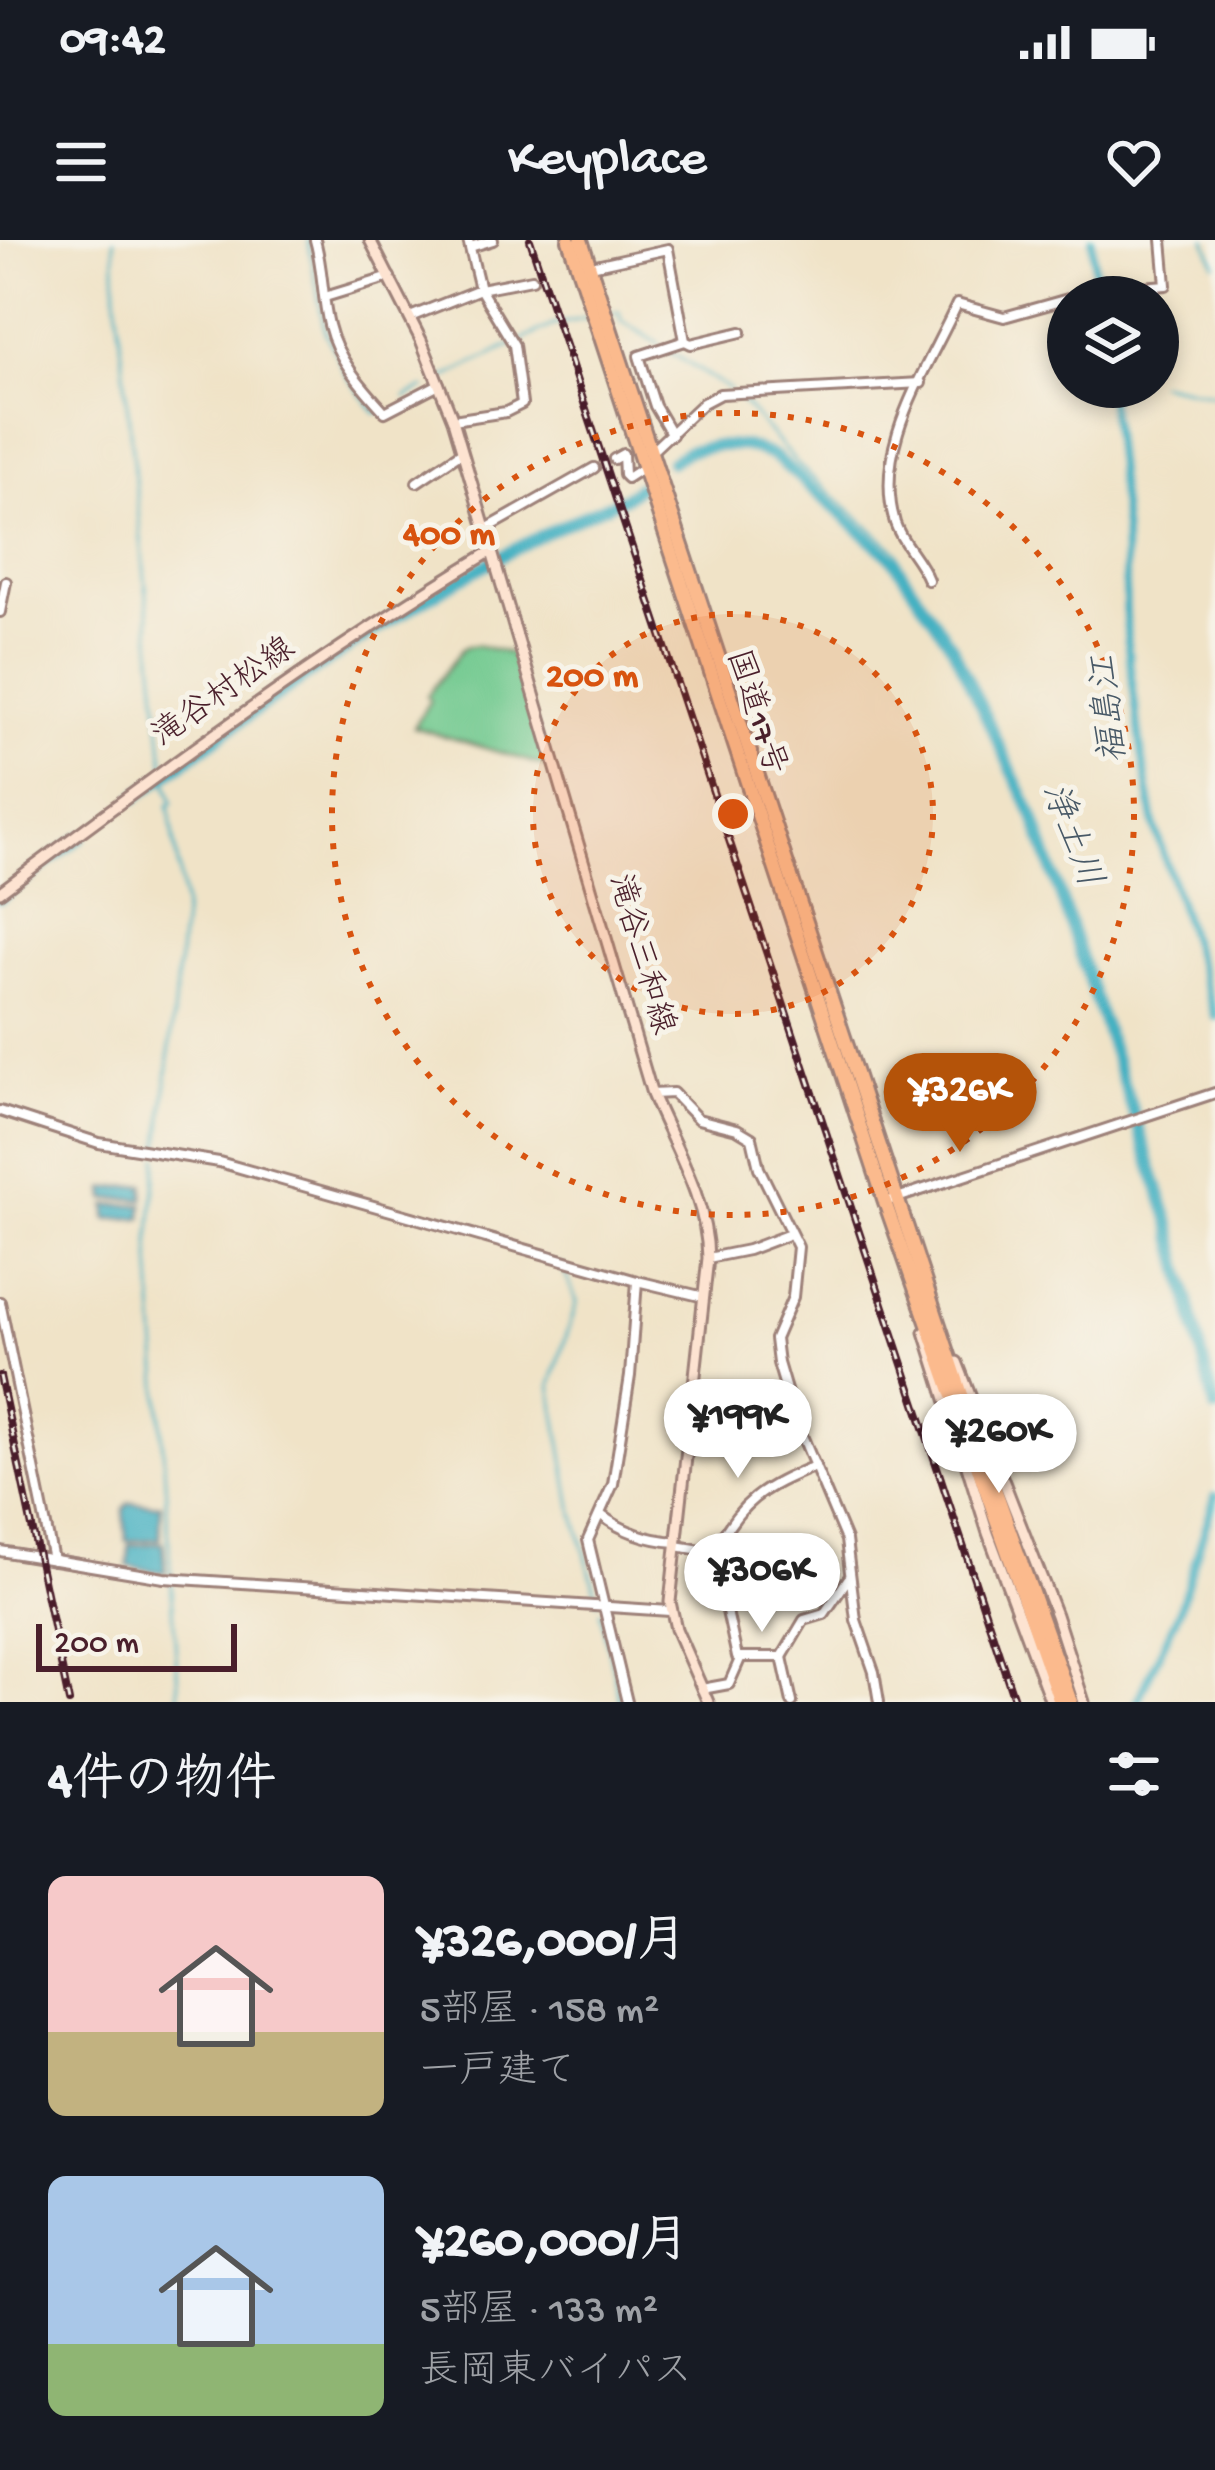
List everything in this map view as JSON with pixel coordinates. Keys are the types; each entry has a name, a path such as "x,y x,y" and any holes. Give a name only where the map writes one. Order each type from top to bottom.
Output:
{"highway":[{"name":"国道17号","path":"569,240 891,1200"},
{"name":"国道17号","path":"581,240 891,1200"},
{"path":"891,1200 918,1297 1071,1702"},
{"path":"891,1200 934,1307 1060,1702"}],"main road":[{"name":"滝谷三和線","path":"370,240 410,317 453,420 652,1094 697,1198 708,1258 670,1611 708,1702"},
{"name":"滝谷村松線","path":"0,892 346,642 490,552"},
{"path":"918,1297 959,1446 1051,1702"},
{"path":"934,1307 1049,1595 1084,1702"}],"street":[{"path":"315,240 337,347 352,374 384,411 439,384"},
{"path":"453,420 506,412 522,404 514,345 480,289 469,244 493,240"},
{"path":"1162,240 1165,276"},
{"path":"590,267 668,249 685,341"},
{"path":"325,297 390,277"},
{"path":"410,317 480,289 532,279"},
{"path":"928,580 896,524 889,471 892,444 957,304 1004,317 1047,305"},
{"path":"621,360 685,341 692,344 741,332"},
{"path":"639,356 655,406 672,435"},
{"path":"650,452 708,399 732,392 921,383"},
{"path":"417,482 462,452"},
{"path":"614,459 623,454 627,478 644,467"},
{"path":"486,530 594,468"},
{"path":"0,612 6,582"},
{"path":"891,1200 1215,1093"},
{"path":"652,1094 674,1094 698,1119 752,1138 757,1162 798,1247 792,1302 776,1332 775,1347 793,1414 846,1540 848,1577 879,1702"},
{"path":"0,1112 99,1143 219,1162 704,1297"},
{"path":"708,1258 790,1234"},
{"path":"626,1702 588,1540 613,1484 630,1376 637,1281"},
{"path":"0,1302 53,1560"},
{"path":"702,1689 729,1684 740,1659 730,1634 714,1552 732,1518 749,1499 815,1466"},
{"path":"601,1515 654,1540 714,1552"},
{"path":"0,1551 164,1578 670,1611"},
{"path":"792,1702 782,1657 804,1620 824,1614 848,1577"},
{"path":"740,1659 782,1657"}],"green space":[{"path":"477,645 511,654 548,767 414,727 430,700 427,696 464,647"}],"water":[{"path":"144,1185 144,1199 106,1199 105,1189"},
{"path":"143,1204 142,1218 107,1219 107,1205"},
{"path":"129,1503 161,1505 160,1539 126,1541 124,1509"},
{"path":"163,1543 165,1573 128,1566 129,1545"}],"waterway":[{"path":"114,240 164,764"},
{"path":"308,240 325,331 346,375 376,413 382,411"},
{"name":"福島江","path":"1092,240 1095,276"},
{"path":"1206,240 1215,264"},
{"path":"609,314 619,312 622,321 659,344"},
{"path":"438,381 553,325 588,318"},
{"path":"667,350 730,390"},
{"path":"1179,387 1215,395"},
{"path":"406,397 424,388"},
{"path":"737,396 799,466 898,552 904,572"},
{"name":"福島江","path":"1110,408 1124,532 1127,642 1142,755 1155,827 1215,1017"},
{"name":"浄土川","path":"671,462 687,451 714,446 746,446 774,456 892,558 952,646 1034,817 1171,1225 1215,1409"},
{"name":"浄土川","path":"136,797 371,633 496,559 638,487"},
{"path":"160,1147 184,906 169,805 173,803 165,773"},
{"name":"浄土川","path":"0,898 81,837"},
{"path":"158,1157 150,1242 179,1702"},
{"path":"561,1264 577,1302 551,1385 571,1501 598,1601"},
{"name":"福島江","path":"1137,1702 1179,1611 1215,1496"},
{"path":"600,1611 620,1702"}],"tunnel":[{"path":"594,468 614,459"}],"railway":[{"path":"530,240 1015,1702"},
{"path":"0,1376 69,1702"}]}
